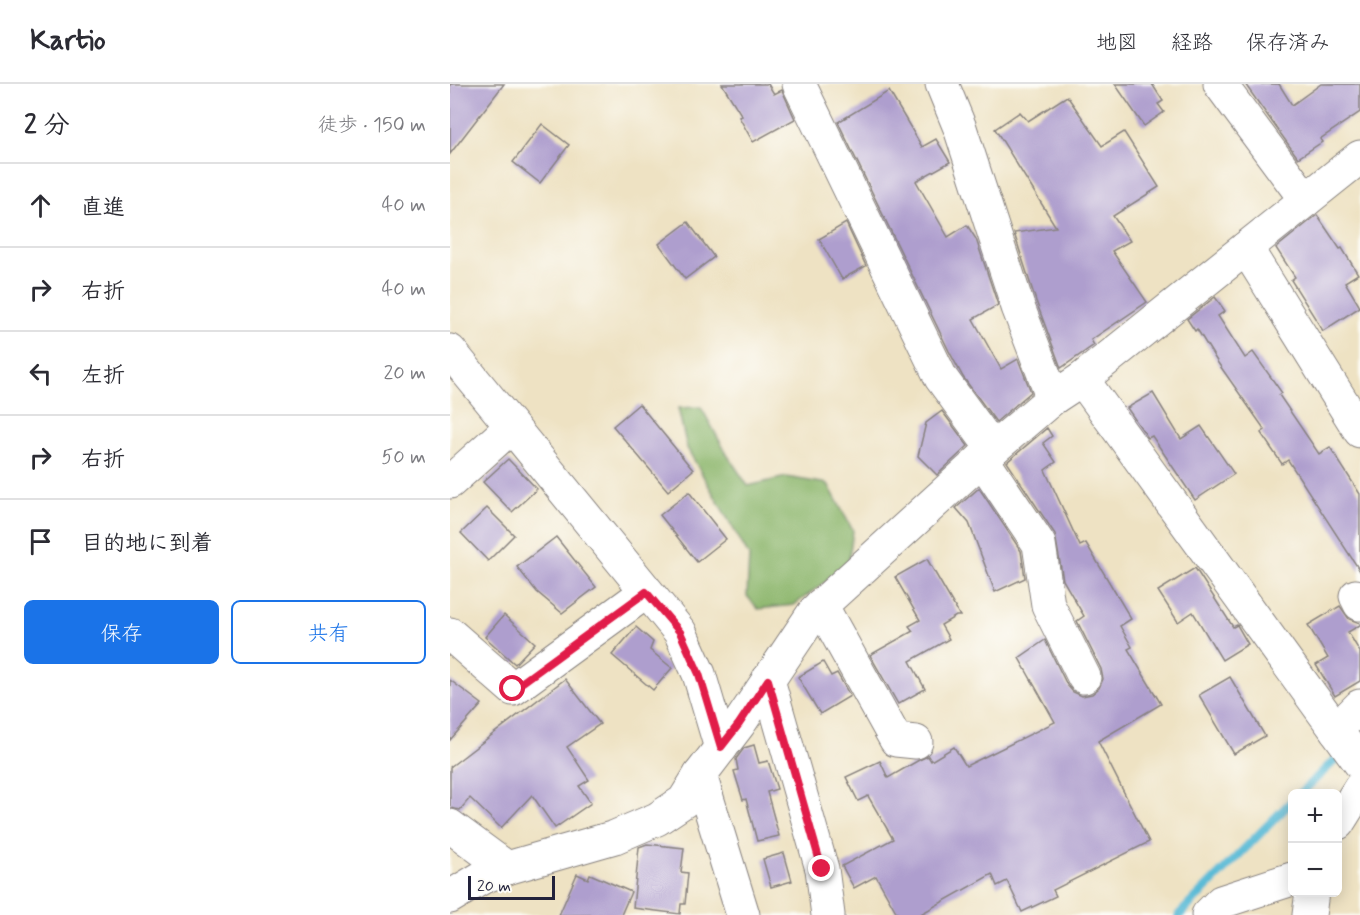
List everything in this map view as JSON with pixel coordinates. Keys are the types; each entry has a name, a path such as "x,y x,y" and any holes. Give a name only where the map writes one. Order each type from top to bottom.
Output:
{"street":[{"path":"800,84 941,378 988,454 1039,544 1048,605 1083,677"},
{"path":"942,84 960,128 1018,307 1053,398"},
{"path":"1221,84 1306,200"},
{"path":"450,897 483,877 507,868 615,837 657,819 684,801 821,605 1053,398 1082,379 1360,157"},
{"path":"1246,248 1360,431"},
{"path":"452,360 512,427 680,632 699,674 721,747"},
{"path":"1082,379 1360,763"},
{"path":"450,482 512,427"},
{"path":"450,634 513,689 646,592"},
{"path":"821,605 896,740 916,742"},
{"path":"768,680 822,869 828,915"},
{"path":"1336,730 1360,706"},
{"path":"700,775 743,915"},
{"path":"1342,817 1360,788"},
{"path":"450,826 507,868"},
{"path":"1208,915 1221,902 1288,881"},
{"path":"1309,915 1311,897"}],"green space":[{"path":"701,407 728,456 748,486 786,477 828,484 853,531 848,565 794,605 758,609 747,596 749,556 687,448 678,408"}],"building":[{"path":"450,84 504,84 450,154"},
{"path":"722,84 768,84 774,94 782,90 795,119 753,142 739,117 742,116"},
{"path":"1115,84 1152,84 1163,101 1158,104 1164,112 1144,126"},
{"path":"1245,84 1279,84 1292,105 1321,84 1360,84 1360,112 1320,139 1322,142 1298,158"},
{"path":"889,91 922,147 936,139 950,162 916,181 948,237 967,225 976,239 998,305 973,319 1001,369 1018,359 1031,392 996,422 963,377 949,351 838,122"},
{"path":"1067,96 1102,146 1124,132 1159,187 1113,216 1130,241 1112,251 1147,302 1091,340 1094,345 1061,368 1014,233 1056,227 995,129 1020,112 1028,121"},
{"path":"542,124 569,145 540,183 513,162"},
{"path":"1317,215 1358,274 1345,282 1360,307 1323,331 1291,280 1295,277 1276,248"},
{"path":"688,222 714,257 685,279 659,244"},
{"path":"846,223 866,266 842,279 819,239"},
{"path":"1215,297 1225,311 1218,316 1245,358 1253,352 1282,393 1279,395 1319,454 1330,447 1360,494 1360,571 1288,460 1282,464 1261,433 1265,430 1197,329 1195,331 1187,319"},
{"path":"1153,393 1181,439 1201,426 1234,474 1195,500 1152,436 1148,438 1127,408"},
{"path":"639,404 693,470 668,491 613,426"},
{"path":"942,411 968,446 937,475 918,456 926,423"},
{"path":"1047,428 1052,436 1043,443 1056,462 1045,470 1080,546 1086,543 1131,619 1120,626 1132,647 1128,649 1161,704 1098,741 1149,842 1053,890 1056,896 1022,912 1007,881 997,886 992,874 919,915 898,915 876,876 854,888 842,866 893,839 868,796 858,801 846,777 880,761 888,778 919,760 928,756 931,761 954,747 966,766 1055,722 1019,658 1045,640 1067,685 1073,692 1082,696 1092,694 1099,688 1103,679 1101,669 1077,621 1084,616 1063,580 1055,534 1007,462"},
{"path":"508,459 537,489 512,512 483,482"},
{"path":"979,488 1021,551 1025,578 995,592 969,523 956,508"},
{"path":"689,492 726,539 697,562 660,515"},
{"path":"487,508 514,535 488,561 461,533"},
{"path":"556,537 596,587 562,613 537,592 517,567"},
{"path":"927,559 960,616 941,625 949,639 910,661 925,689 898,704 870,655 913,631 909,626 920,620 895,577"},
{"path":"1195,568 1233,627 1237,625 1248,644 1222,660 1193,612 1178,622 1158,591"},
{"path":"1340,606 1349,619 1360,623 1348,632 1360,652 1360,681 1335,696 1316,665 1328,658 1308,625"},
{"path":"504,615 535,643 515,664 485,637"},
{"path":"636,627 653,642 650,650 672,668 653,690 612,655"},
{"path":"823,662 831,676 837,673 850,696 820,714 798,677"},
{"path":"1230,677 1265,736 1234,754 1199,695"},
{"path":"565,679 600,724 567,747 589,780 579,786 591,803 555,828 532,795 501,828 470,798 460,810 450,808 450,767"},
{"path":"450,680 482,704 450,740"},
{"path":"754,745 759,763 768,761 777,789 767,792 779,836 757,841 746,799 743,800 734,771 738,770 736,759 744,748"},
{"path":"647,844 684,848 681,872 688,873 685,904 681,904 680,914 633,908 639,847"},
{"path":"784,853 792,881 771,887 763,859"},
{"path":"577,874 588,879 590,874 631,892 621,915 559,915"}],"waterway":[{"path":"1305,789 1344,751"},
{"path":"1179,915 1288,805"}],"route":[{"path":"513,689 646,592 680,632 699,674 721,747 768,680 822,869"}]}
